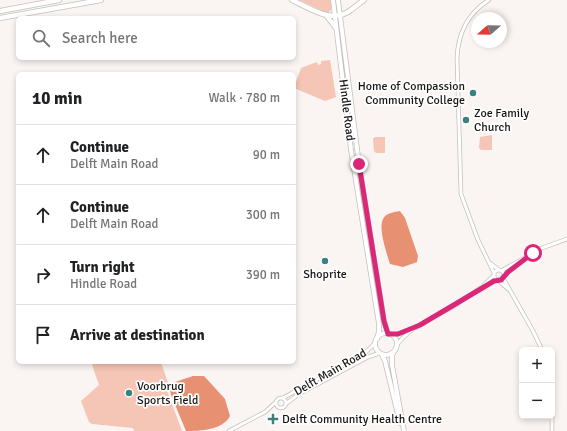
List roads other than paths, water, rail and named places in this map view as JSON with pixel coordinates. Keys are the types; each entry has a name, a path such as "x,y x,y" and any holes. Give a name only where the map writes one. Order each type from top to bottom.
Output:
{"highway":[{"path":"0,11 59,0"},
{"path":"0,18 101,0"},
{"path":"292,0 326,15 347,13 364,0"},
{"path":"326,15 336,28"}],"main road":[{"name":"Hindle Road","path":"333,0 338,15 336,28 352,150 379,324 379,331 376,341"},
{"name":"Hindle Road","path":"338,0 338,15 359,164 384,321 389,334"},
{"path":"389,334 396,341 392,356 392,366 403,431 381,354 376,349 376,341 381,335 389,334"},
{"path":"381,354 389,354 395,349"}],"street":[{"path":"489,0 476,10 466,24 459,42 458,58 461,189 464,203 478,240 494,274 494,278 510,292"},
{"path":"479,290 492,279 494,274 519,262 542,248 567,239"},
{"path":"489,262 500,271 504,277 510,292 530,325 541,347"},
{"path":"395,349 401,340 420,325 479,290 498,281 519,262"},
{"path":"389,334 398,334 420,325"},
{"name":"Delft Main Road","path":"283,398 365,353 376,341"},
{"name":"Delft Main Road","path":"287,403 300,394 368,357 381,354"},
{"path":"229,431 265,412 284,407 287,403 286,400 279,398 265,412"},
{"path":"276,402 279,408"},
{"path":"552,419 552,431"}],"place":[{"name":"Home of Compassion Community College","path":"473,93"},
{"name":"Zoe Family Church","path":"466,120"},
{"name":"Shoprite","path":"325,261"},
{"name":"Voorbrug Sports Field","path":"129,393"},
{"name":"Delft Community Health Centre","path":"273,419"}]}
